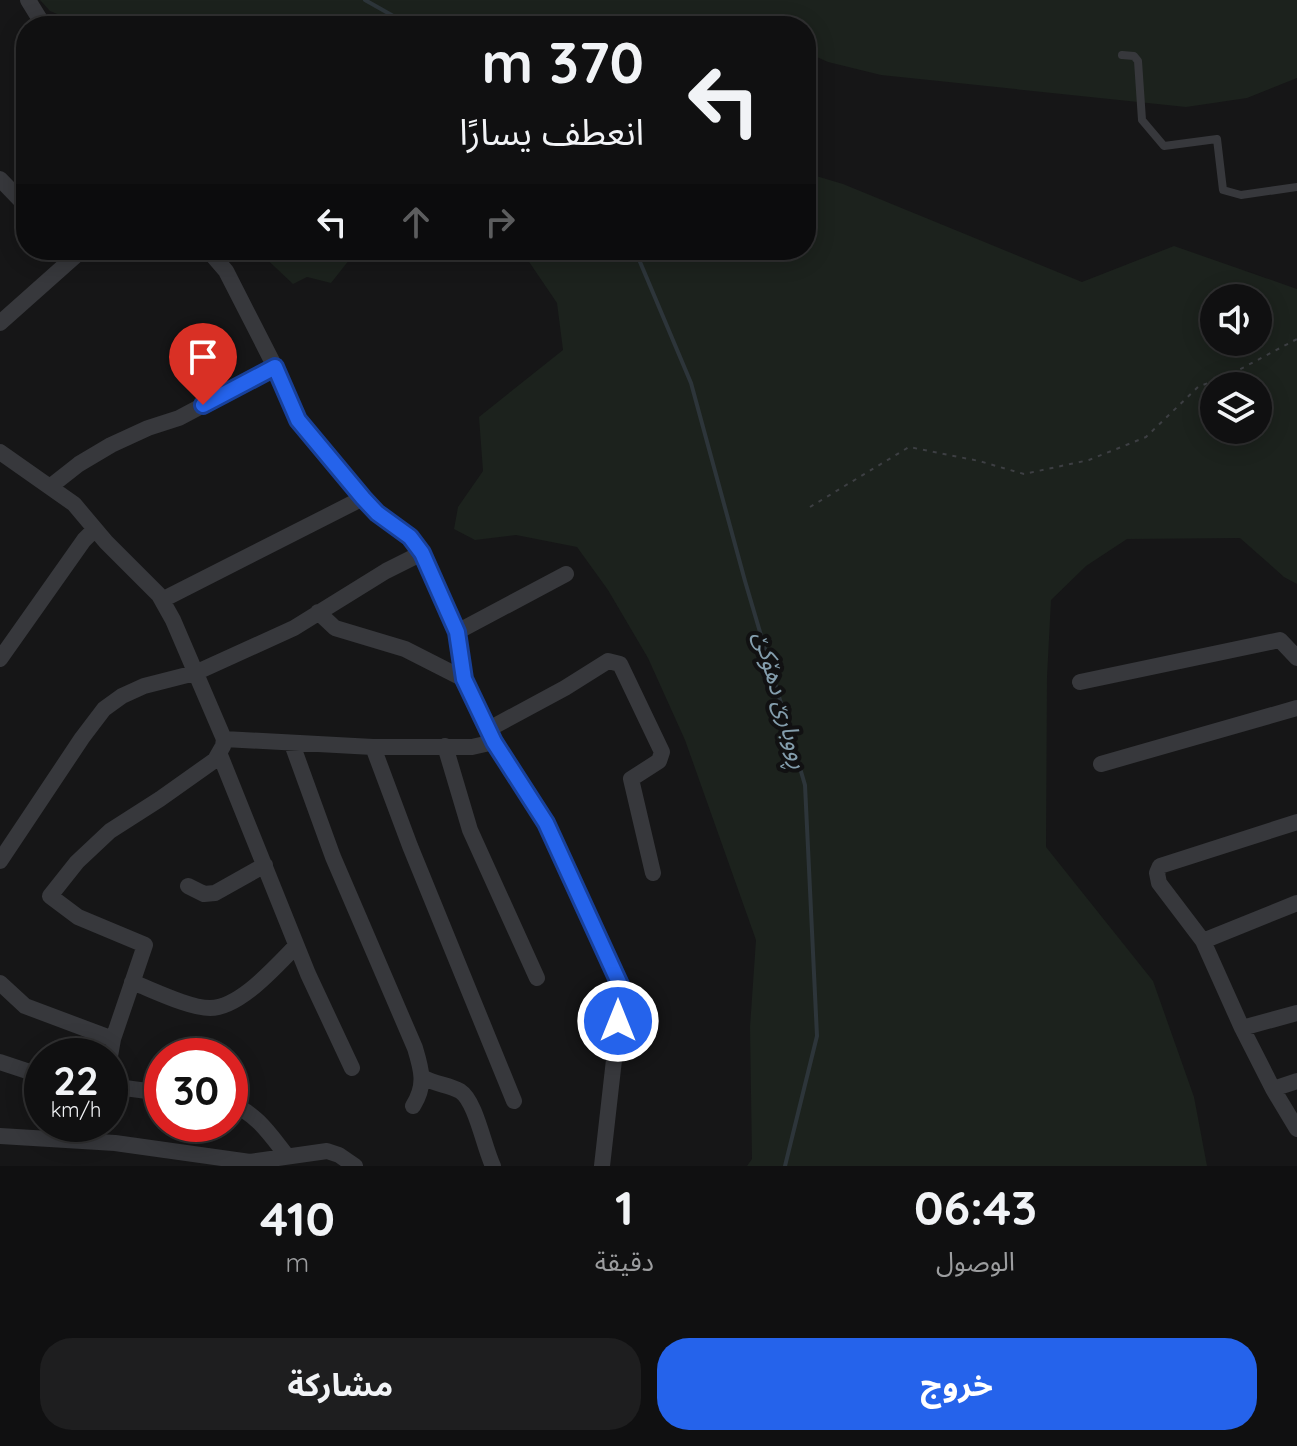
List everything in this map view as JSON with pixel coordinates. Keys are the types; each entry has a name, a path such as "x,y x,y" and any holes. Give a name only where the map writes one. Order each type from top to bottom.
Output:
{"street":[{"path":"0,179 16,196"},
{"path":"1,321 67,260"},
{"path":"217,260 226,271 275,367 298,420 363,498 377,513 410,537 422,553 457,632 464,679 491,735 546,823 622,989 602,1166"},
{"path":"51,486 111,445 179,418 275,367"},
{"path":"1,455 74,504 162,600 195,673 296,946 352,1068"},
{"path":"162,600 363,498"},
{"path":"0,659 95,529"},
{"path":"0,861 104,709 144,686 195,673 294,628 386,571 422,553"},
{"path":"457,632 566,574"},
{"path":"318,612 335,628 405,649 464,679"},
{"path":"1080,682 1280,640 1297,658"},
{"path":"113,1038 145,945 78,917 50,896 77,862 110,831 160,799 222,747 292,744 472,747 608,661 620,664 662,752 659,761 631,779 653,873"},
{"path":"1101,764 1297,708"},
{"path":"292,744 333,857 415,1048 424,1078 421,1094 413,1106"},
{"path":"445,746 470,830 537,978"},
{"path":"373,747 514,1101"},
{"path":"1297,822 1160,866 1157,873 1159,883 1203,941 1242,1028 1297,1129"},
{"path":"188,886 204,894 215,893 265,865"},
{"path":"1203,941 1297,903"},
{"path":"132,982 210,1008 250,990 296,946"},
{"path":"0,983 25,1006 110,1038"},
{"path":"1242,1028 1297,1013"},
{"path":"0,1062 24,1070"},
{"path":"424,1078 460,1091 468,1100 493,1166"},
{"path":"1273,1089 1297,1081"},
{"path":"248,1112 287,1156"},
{"path":"0,1136 128,1144 250,1162 333,1151 355,1166"}],"lane":[{"path":"1122,55 1134,56 1138,61 1142,120 1164,146 1217,139 1223,190 1241,195 1297,187"}],"path":[{"path":"810,507 909,447 1024,474 1089,460 1146,437 1198,387 1233,373 1297,339"}],"shaded area":[{"path":"40,0 1297,0 1297,78 1247,98 1186,107 881,75 816,57 816,16 62,16 50,11"},
{"path":"816,176 843,184 1082,282 1174,246 1297,289 1297,584 1284,577 1240,538 1127,539 1086,566 1051,600 1047,677 1046,847 1153,981 1194,1097 1207,1166 747,1166 752,1159 750,1027 756,940 685,740 648,658 608,590 577,547 516,535 475,540 454,529 458,507 483,471 479,417 563,350 557,303 528,260 816,260"},
{"path":"268,260 349,260 331,283 307,277 293,284"}],"waterway":[{"name":"ڕووبارێ دهۆكێ","path":"365,0 393,16"},
{"name":"ڕووبارێ دهۆكێ","path":"639,260 691,383 805,785 817,1036 785,1166"}],"route":[{"path":"203,405 275,367 298,420 363,498 377,513 410,537 422,553 457,632 464,679 494,742 546,823 622,989 618,1021"}]}
